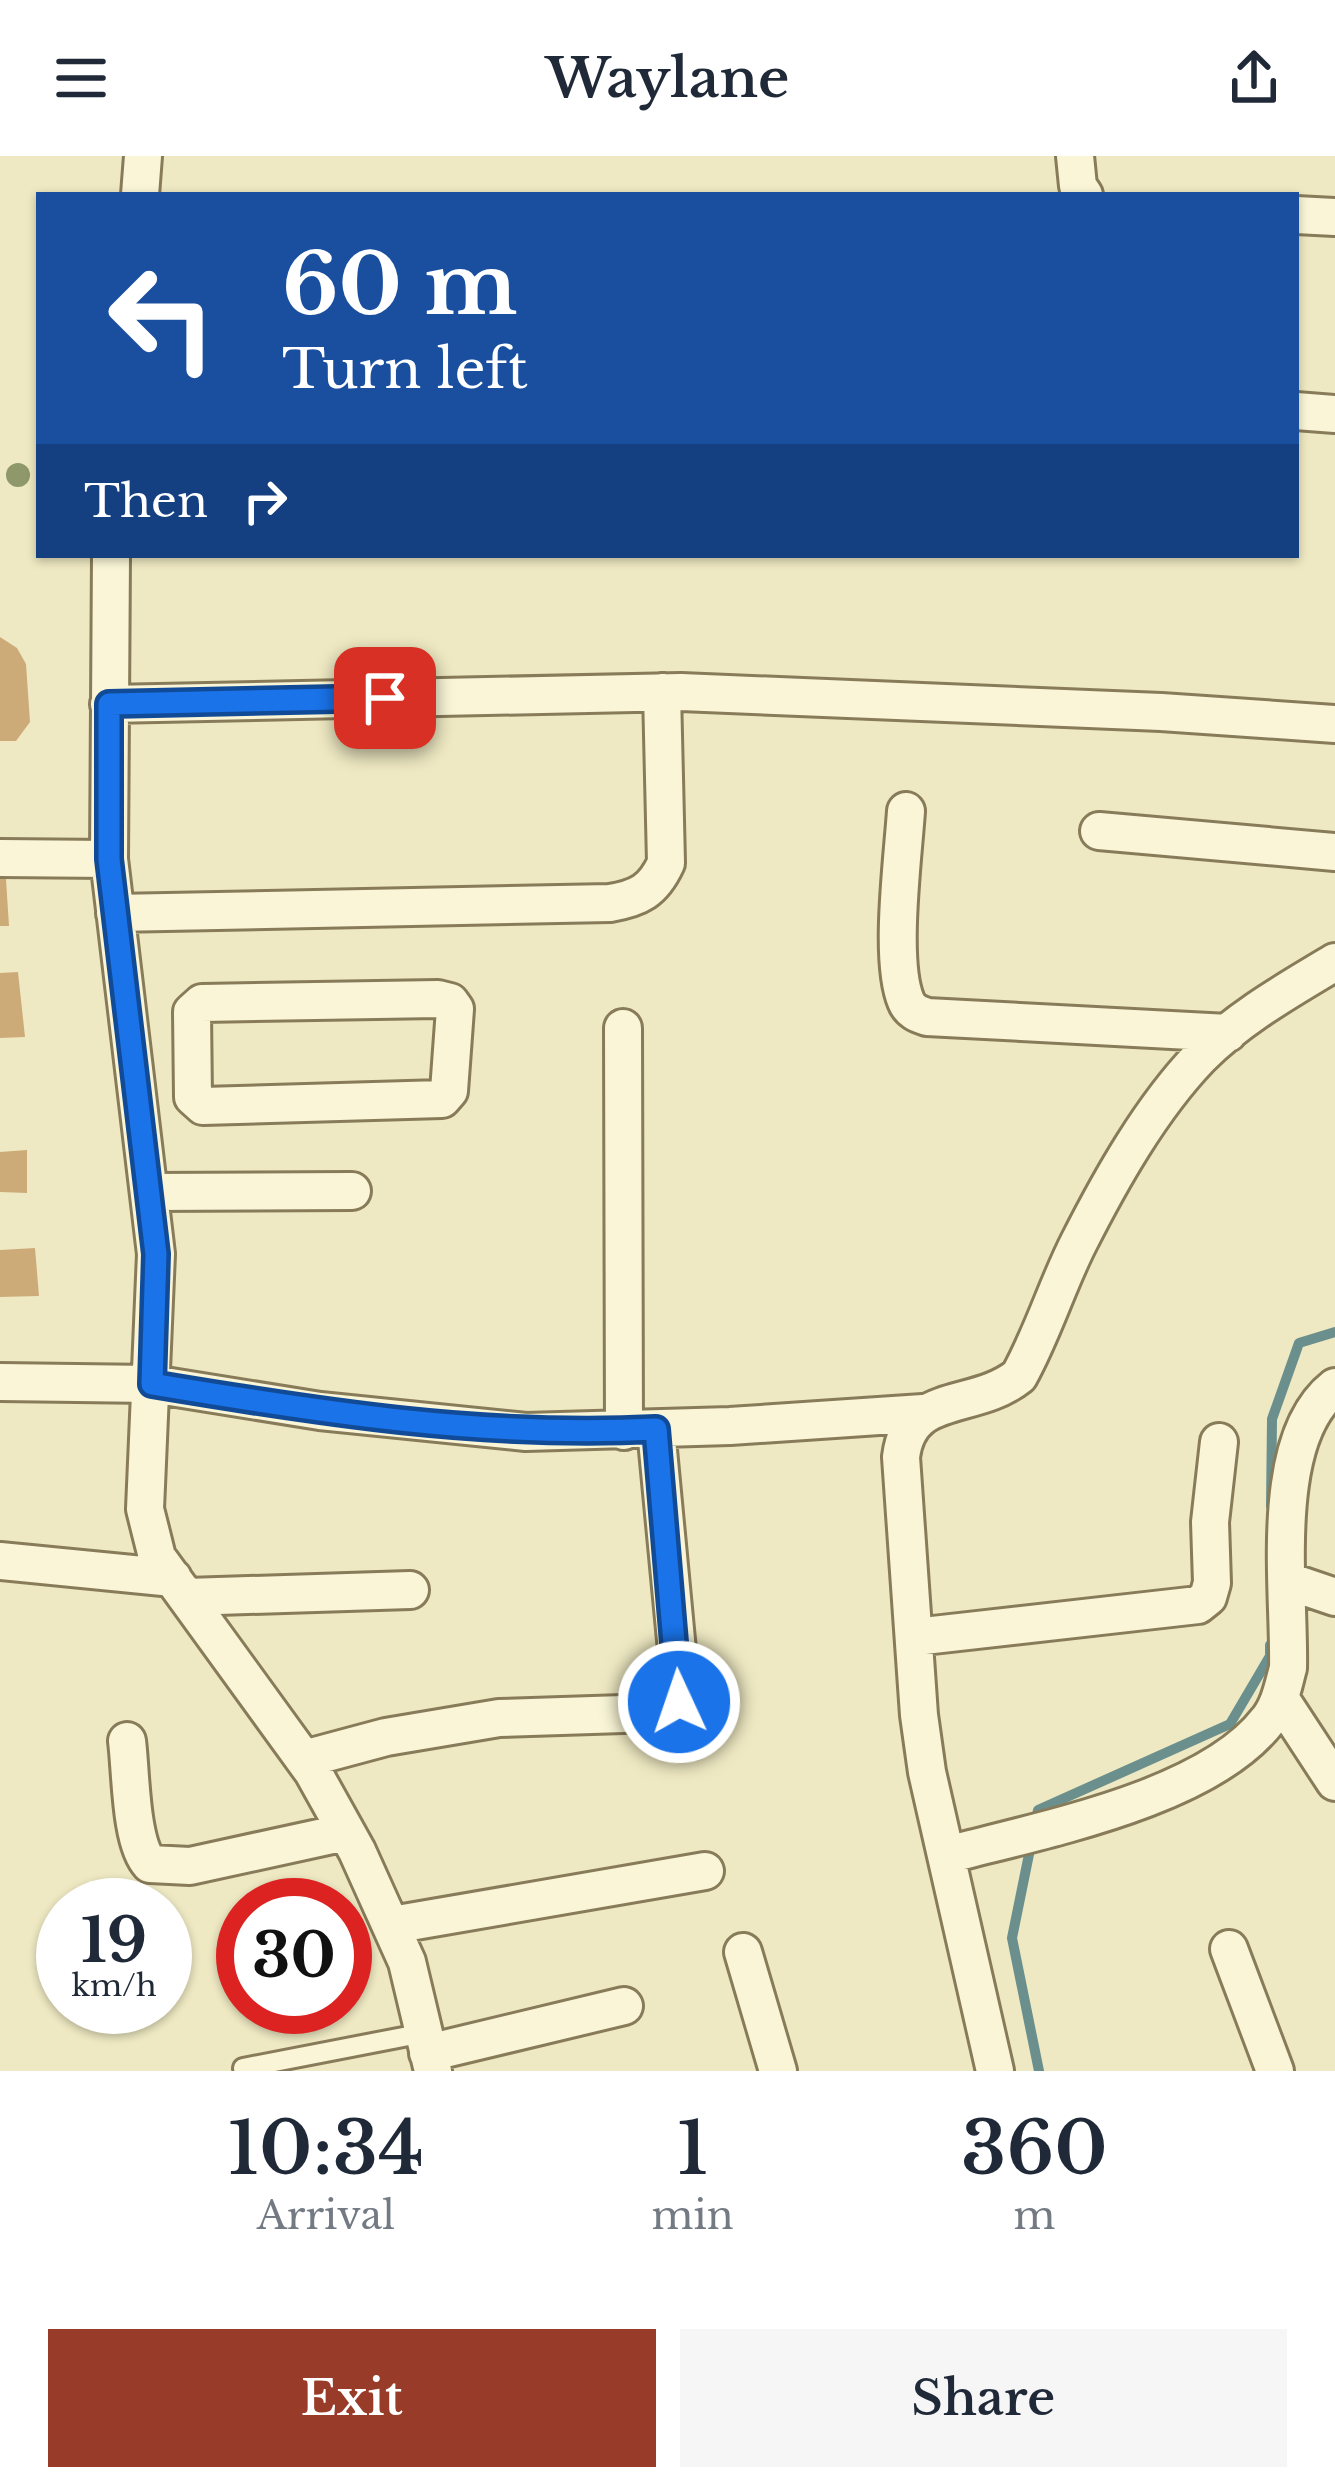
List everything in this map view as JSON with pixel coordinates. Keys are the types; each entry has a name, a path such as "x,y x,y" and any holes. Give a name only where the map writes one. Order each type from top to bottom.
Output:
{"street":[{"path":"140,192 143,156"},
{"path":"1075,156 1082,192"},
{"path":"1299,215 1335,217"},
{"path":"1299,411 1335,414"},
{"path":"111,558 109,859 156,1254 145,1509 157,1557 304,1759 346,1832 406,1962 428,2052 624,2006"},
{"path":"109,704 662,692 1161,712 1335,724"},
{"path":"115,913 632,899 655,887 666,863 662,692"},
{"path":"906,811 900,950 906,1002 913,1012 928,1017 1228,1033"},
{"path":"1099,831 1335,852"},
{"path":"0,858 109,859"},
{"path":"0,1382 152,1384 417,1423 526,1432 923,1413 981,1398 1019,1376 1081,1238 1137,1141 1199,1059 1280,993 1335,962"},
{"path":"438,999 455,1009 449,1091 432,1102 202,1106 193,1097 195,1058 192,1012 202,1003 438,999"},
{"path":"304,1759 386,1737 499,1718 654,1713 674,1709 679,1702 680,1682 640,1430 623,1028"},
{"path":"135,1062 195,1058"},
{"path":"151,1192 352,1191"},
{"path":"947,1855 1140,1801 1184,1783 1269,1720 1288,1668 1293,1455 1306,1421 1335,1387"},
{"path":"923,1413 904,1437 901,1457 924,1753 995,2071"},
{"path":"916,1637 1198,1605 1208,1597 1211,1583 1210,1522 1219,1442"},
{"path":"0,1561 180,1587 410,1590"},
{"path":"1288,1581 1335,1598"},
{"path":"1280,1698 1335,1782"},
{"path":"128,1741 141,1855 150,1864 190,1866 346,1832"},
{"path":"392,1925 705,1870"},
{"path":"1229,1949 1275,2071"},
{"path":"742,1952 778,2071"}],"lane":[{"path":"243,2068 428,2052"}],"building":[{"path":"0,637 17,648 26,664 30,722 16,741 0,741"},
{"path":"0,864 5,864 9,926 0,926"},
{"path":"18,972 25,1037 0,1038 0,973"},
{"path":"27,1150 27,1193 0,1192 0,1152"},
{"path":"35,1248 39,1296 0,1297 0,1250"}],"waterway":[{"path":"1271,1506 1272,1419 1299,1343 1335,1332"},
{"path":"1039,2071 1012,1938 1038,1810 1230,1724 1270,1656 1270,1645"}],"route":[{"path":"385,698 109,704 109,859 156,1254 152,1384 320,1412 454,1426 588,1433 656,1429 679,1702"}]}
